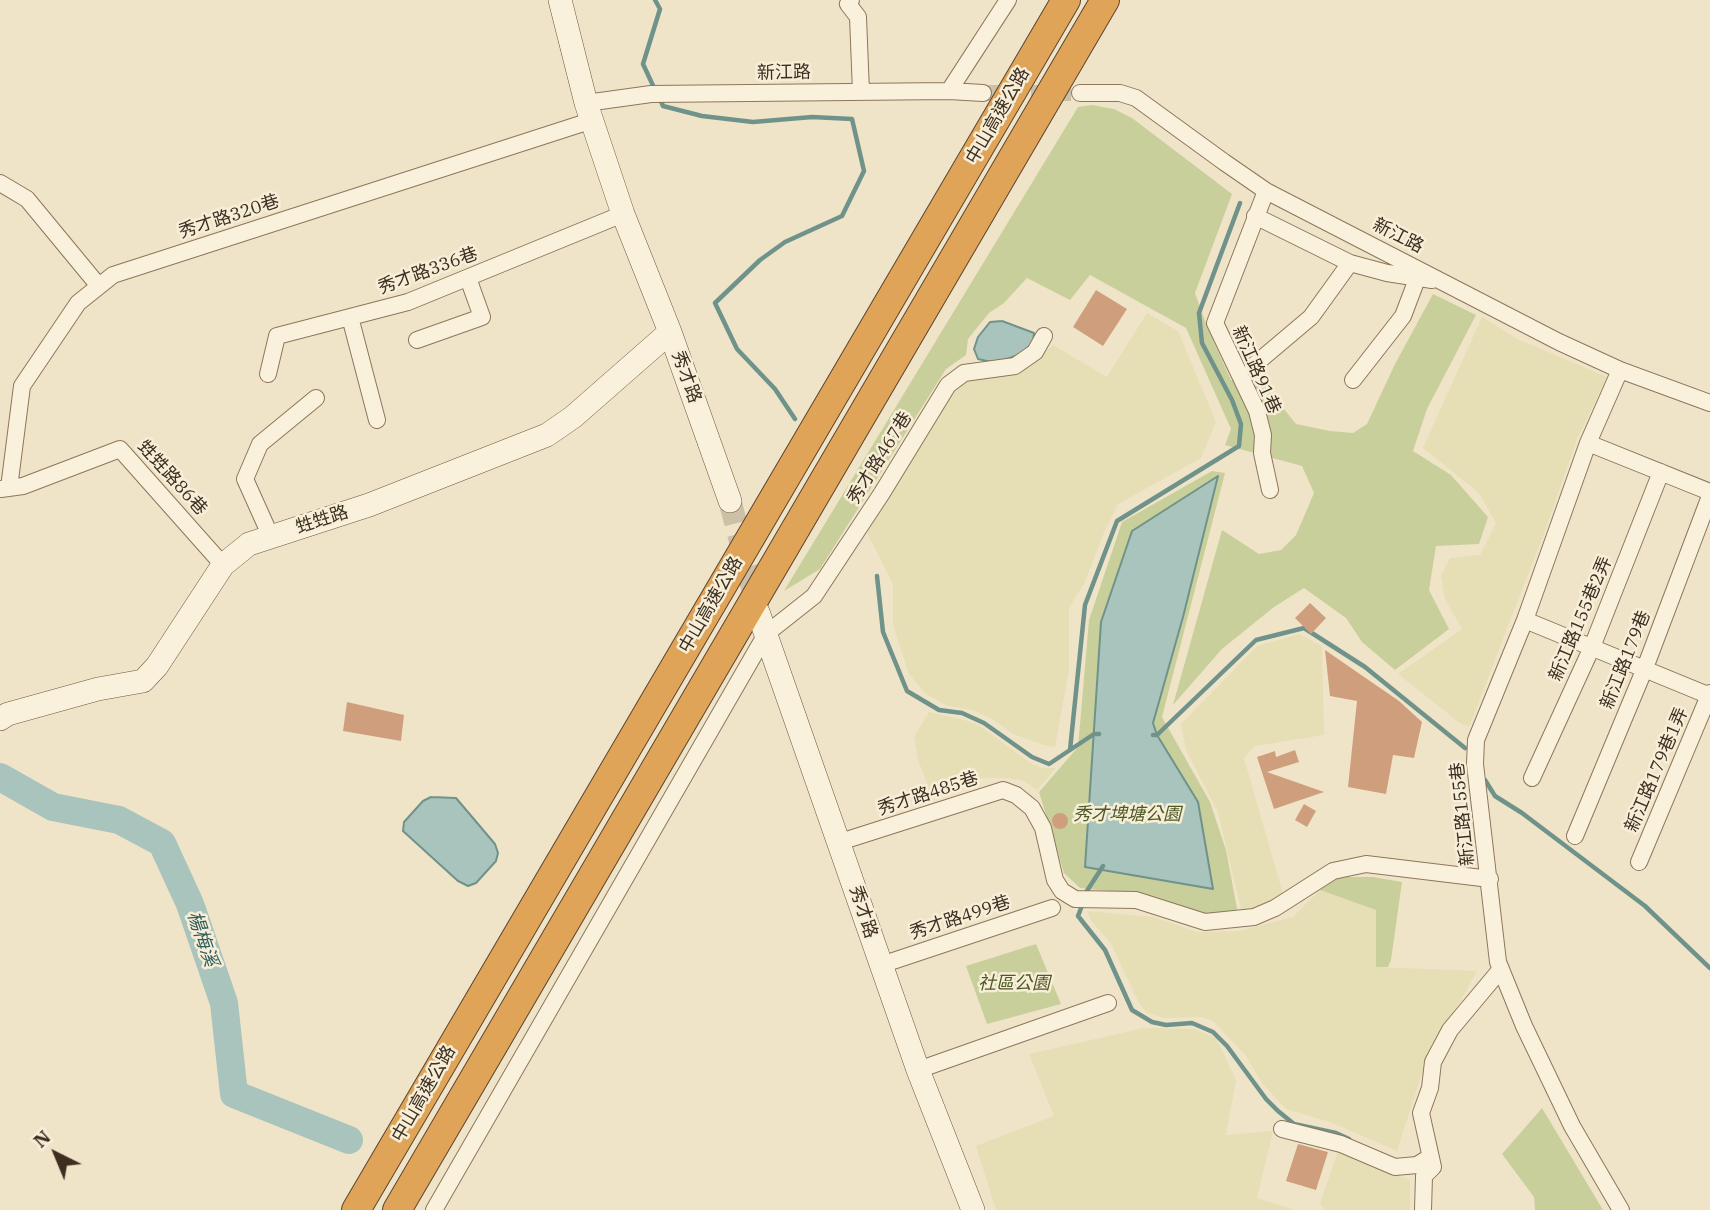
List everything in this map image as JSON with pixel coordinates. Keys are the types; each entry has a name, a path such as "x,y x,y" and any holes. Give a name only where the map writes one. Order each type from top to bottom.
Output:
{"highway":[{"name":"中山高速公路","path":"356,1210 1066,0"},
{"name":"中山高速公路","path":"397,1210 1105,0"}],"main road":[{"name":"秀才路","path":"560,0 589,111 623,214 670,332 730,501"},
{"name":"甡甡路","path":"0,719 8,714 98,689 143,681 157,666 223,565 249,544 369,505 547,435 573,417 670,332"},
{"name":"秀才路","path":"758,612 918,1070 973,1210"}],"street":[{"path":"851,0 848,4 858,17 861,92"},
{"path":"949,91 1008,0"},
{"name":"新江路","path":"589,111 659,94 949,91 983,93"},
{"name":"新江路","path":"1080,93 1120,93 1136,98 1266,191 1559,342 1620,370 1710,403"},
{"name":"秀才路320巷","path":"5,489 22,386 78,303 113,275 589,111"},
{"path":"0,183 27,199 98,285"},
{"name":"新江路91巷","path":"1266,191 1215,323 1257,411 1270,489"},
{"name":"秀才路336巷","path":"268,374 277,336 408,302 623,214"},
{"path":"1255,216 1350,263 1417,279 1441,280"},
{"path":"1253,366 1311,317 1350,263"},
{"path":"416,340 482,317 468,278"},
{"path":"1353,380 1403,316 1417,279"},
{"path":"350,317 377,420"},
{"name":"秀才路467巷","path":"766,634 814,596 882,493 948,385 964,373 1015,366 1035,352 1044,336"},
{"name":"新江路155巷","path":"1620,370 1588,443 1525,620 1476,740 1475,764 1498,962 1524,1026 1572,1126 1621,1210"},
{"path":"271,537 246,479 260,444 316,398"},
{"path":"1588,443 1710,494"},
{"name":"甡甡路86巷","path":"5,489 23,486 120,449 223,565"},
{"name":"新江路155巷2弄","path":"1532,778 1592,646 1661,472"},
{"name":"新江路179巷","path":"1575,836 1644,668 1710,494"},
{"path":"1525,620 1710,695"},
{"path":"434,1210 766,634"},
{"name":"新江路179巷1弄","path":"1639,862 1710,695"},
{"name":"秀才路485巷","path":"840,842 1003,790 1016,795 1032,808 1043,828 1055,880 1062,891 1075,899 1136,901 1205,922 1255,917 1275,908 1333,871 1366,864 1490,879"},
{"name":"秀才路499巷","path":"881,965 1052,908"},
{"path":"1423,1210 1424,1176 1433,1167 1421,1114 1430,1088 1433,1062 1450,1030 1501,969"},
{"path":"918,1070 1108,1003"},
{"path":"1282,1129 1342,1143 1395,1167 1417,1165 1430,1157"}],"shaded area":[{"path":"1147,313 1178,331 1216,422 1201,458 1118,504 1085,582 1069,608 1069,670 1055,747 1043,745 1013,734 991,718 972,710 948,706 926,694 909,674 893,625 893,585 867,533 951,396 967,380 1021,373 1053,345 1107,377"},
{"path":"1482,317 1517,339 1607,377 1577,439 1546,528 1469,727 1460,723 1398,674 1462,629 1445,599 1441,576 1450,558 1480,555 1496,523 1479,493 1423,448"},
{"path":"1299,634 1322,646 1324,735 1255,746 1244,758 1283,894 1261,910 1242,913 1218,812 1186,750 1181,724 1257,646"},
{"path":"929,712 980,726 1032,764 1042,768 1056,768 1037,790 1024,781 983,778 932,795 918,760 914,737"},
{"path":"1320,890 1376,910 1376,967 1477,971 1431,1045 1397,1151 1330,1122 1286,1109 1262,1083 1246,1056 1214,1022 1202,1017 1164,1018 1146,1012 1139,1003 1111,944 1087,911 1153,917 1197,932 1239,931 1293,917"},
{"path":"1144,1028 1195,1029 1216,1038 1236,1080 1226,1135 1273,1131 1257,1198 1295,1210 996,1210 976,1146 1054,1116 1029,1054"},
{"path":"1338,1151 1410,1180 1410,1210 1324,1210 1320,1203"}],"green space":[{"path":"1092,105 1114,109 1132,118 1232,194 1195,293 1231,380 1261,380 1296,424 1353,433 1367,424 1395,364 1433,294 1476,315 1427,409 1413,451 1451,475 1488,517 1479,544 1436,546 1429,590 1449,629 1395,670 1362,642 1346,618 1304,588 1274,607 1222,649 1173,705 1222,530 1259,554 1281,550 1296,535 1314,493 1302,466 1225,445 1231,429 1186,328 1090,275 1070,300 1027,278 1004,303 989,313 968,339 966,355 946,369 820,569 784,591 1078,107"},
{"name":"秀才埤塘公園","path":"1212,471 1225,473 1162,717 1210,802 1226,850 1238,914 1213,917 1137,894 1080,888 1064,873 1039,792 1078,747 1089,620 1122,522"},
{"path":"1338,877 1373,877 1402,882 1388,967 1376,967 1376,910 1320,890"},
{"name":"社區公園","path":"1036,944 1061,1004 987,1024 966,966"},
{"path":"1542,1108 1603,1210 1535,1210 1534,1197 1502,1154"}],"water":[{"path":"1002,321 1034,333 1033,343 1021,354 1007,359 991,362 978,359 974,349 978,337 990,322"},
{"name":"秀才埤塘公園","path":"1218,476 1153,723 1157,735 1198,802 1213,889 1085,867 1101,622 1132,531"},
{"path":"431,797 456,798 495,844 498,853 496,861 476,883 468,886 458,881 403,831 404,822 423,801"}],"building":[{"path":"1096,290 1127,309 1103,346 1073,327"},
{"path":"1310,603 1326,618 1311,634 1295,618"},
{"path":"1325,650 1399,701 1422,722 1414,758 1393,755 1386,794 1348,787 1357,701 1330,696"},
{"path":"347,702 404,715 401,741 343,731"},
{"path":"1295,750 1299,762 1267,772 1324,792 1274,809 1257,757 1275,751 1276,757"},
{"path":"1304,804 1316,811 1307,827 1295,820"},
{"path":"1060,813 1068,821 1060,829 1052,821"},
{"path":"1298,1144 1328,1152 1316,1190 1286,1181"}],"waterway":[{"path":"655,0 660,9 643,64 656,92"},
{"path":"660,99 663,106 702,116 753,122 812,117 852,119 864,171 842,216 785,242 760,260 715,303 737,349 775,389 795,419"},
{"path":"1070,750 1085,605 1117,521 1239,446 1241,424 1232,400 1202,343 1199,313 1240,203"},
{"path":"877,576 883,632 907,691 939,710 962,713 984,723 1032,757 1049,764 1094,734 1099,734"},
{"path":"1153,735 1157,735 1256,640 1304,628 1365,667 1465,748"},
{"name":"楊梅溪","path":"0,777 53,807 119,820 162,843 190,904 224,1003 234,1094 349,1140"},
{"path":"1485,780 1495,796 1522,813 1645,906 1710,968"},
{"path":"1085,894 1103,866"},
{"path":"1083,903 1078,916 1105,950 1132,1010 1152,1022 1166,1025 1192,1023 1213,1032 1227,1046 1266,1099 1294,1124 1336,1133 1349,1139"}],"tunnel":[{"path":"983,93 1080,93"},
{"path":"730,501 758,609"}]}
